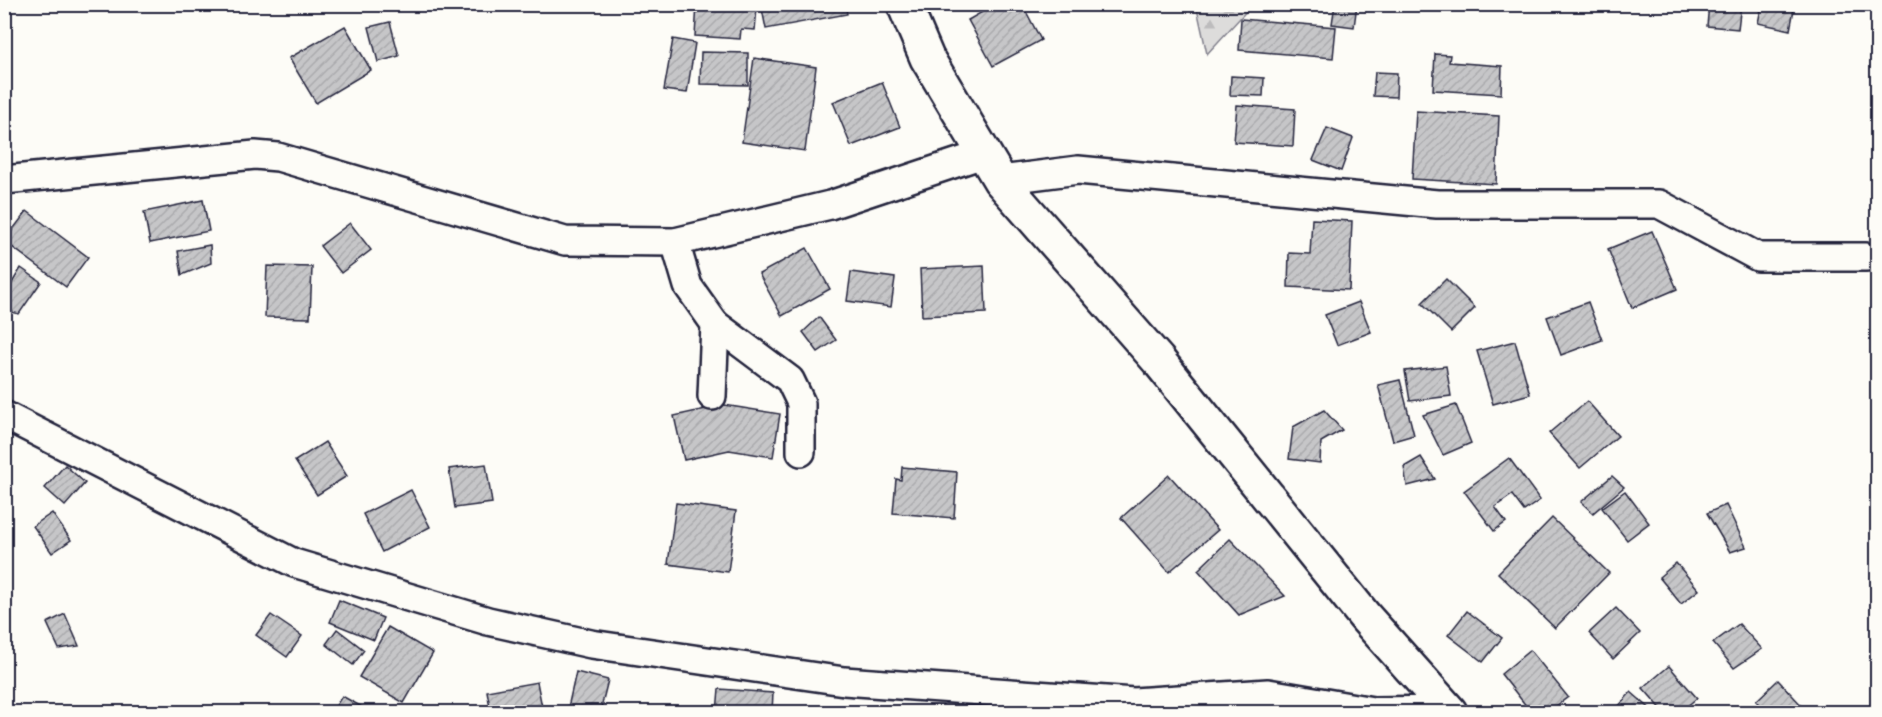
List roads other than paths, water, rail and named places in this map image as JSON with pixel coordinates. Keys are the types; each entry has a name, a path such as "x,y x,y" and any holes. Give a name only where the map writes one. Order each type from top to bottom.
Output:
{"main road":[{"path":"904,4 927,58 992,167 1158,360 1366,618 1449,711"}],"street":[{"path":"4,180 255,155 278,157 565,241 675,242 992,167 1078,170 1437,204 1659,204 1758,257 1866,257"},
{"path":"675,242 688,286 715,324 790,380 801,403 801,452"},
{"path":"712,396 715,324"},
{"path":"4,416 294,562 488,621 591,644 844,681 1134,702 1268,693 1373,711 1449,711"}]}
